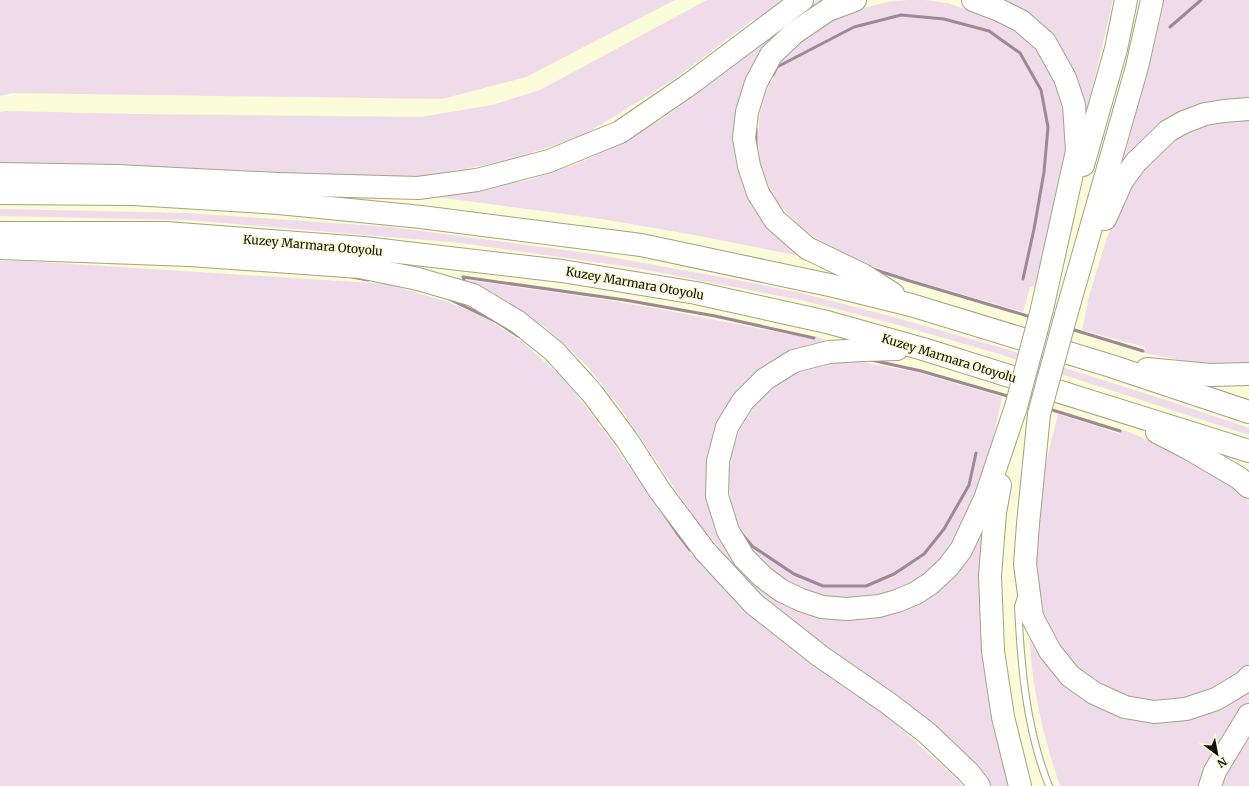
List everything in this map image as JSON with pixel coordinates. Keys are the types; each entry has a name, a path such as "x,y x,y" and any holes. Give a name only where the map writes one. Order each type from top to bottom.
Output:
{"highway":[{"path":"0,174 117,176 278,184 418,188 478,180 549,161 620,132 690,84 802,0"},
{"path":"855,0 828,10 794,33 771,56 756,83 747,112 744,138 749,166 758,193 775,220 807,248 862,275 911,305"},
{"path":"973,0 999,10 1020,21 1045,42 1065,78 1074,105 1077,151 1042,309"},
{"path":"1020,786 1004,717 993,651 990,576 995,513 1016,407 1042,309 1116,49 1126,0"},
{"path":"1152,0 1137,67 1039,414 1025,564 1032,617 1050,651 1070,676 1094,693 1125,707 1154,712 1186,709 1216,699 1246,681 1249,677"},
{"path":"1066,315 1101,228 1122,181 1136,162 1168,131 1184,122 1205,114 1249,109"},
{"path":"0,193 140,195 279,203 429,218 641,245 834,286 911,305 1111,366 1249,412"},
{"name":"Kuzey Marmara Otoyolu","path":"0,233 166,233 364,248 562,271 696,293 827,322 923,349 1249,451"},
{"path":"0,248 190,255 360,267 418,279 473,295 518,322 554,351 592,393 627,440 660,491 705,551 754,604 820,656 888,703 927,733 969,773 979,786"},
{"path":"923,349 829,352 794,361 765,379 743,400 727,427 718,461 717,496 728,531 744,558 763,577 782,591 801,600 822,607 847,609 879,606 897,601 916,593 931,583 948,567 961,550 985,499 1016,407"},
{"path":"1111,366 1210,375 1249,374"},
{"path":"1106,406 1188,448 1239,478 1249,488"},
{"path":"1210,786 1215,771 1249,716"}],"lane":[{"path":"1028,589 1021,595 1018,606 1024,680 1032,726 1043,772 1049,786"}],"shaded area":[{"path":"0,0 675,0 526,77 442,99 13,93 0,96"},
{"path":"707,0 787,0 758,23 754,19 673,80 584,135 510,160 413,179 192,168 0,165 0,112 6,111 421,117 492,105 540,90"},
{"path":"817,0 836,0 782,37 737,156 815,261 799,260 800,256 602,219 437,197 529,180 582,162 664,118 761,46 758,43"},
{"path":"925,0 947,3 984,15 1010,26 1031,44 1046,65 1059,92 1065,123 1067,152 1046,244 1034,286 1030,287 1023,312 903,277 859,261 825,244 802,229 779,204 765,178 759,159 758,132 760,112 767,90 781,62 791,49 819,26 852,11 887,2"},
{"path":"996,0 1113,0 1081,136 1072,77"},
{"path":"1164,0 1249,0 1249,103 1230,103 1121,171 1160,20"},
{"path":"1249,119 1249,365 1242,367 1196,363 1144,353 1145,347 1082,330 1087,303 1112,224 1120,205 1141,170 1159,150 1171,141 1194,129 1211,122"},
{"path":"0,209 187,213 391,227 594,254 801,293 897,318 999,347 1172,402 1249,428 1249,435 996,353 895,324 801,300 636,268 461,243 189,220 0,216"},
{"path":"0,261 26,261 387,284 445,301 485,317 525,344 568,383 609,438 692,556 695,556 734,600 769,629 879,709 959,781 962,786 0,786"},
{"path":"467,280 594,298 664,310 813,339 815,336 834,343 808,348 808,345 788,354 766,365 736,391 719,418 709,448 706,476 710,513 713,522 717,522 767,591 767,594 801,610 833,617 966,560 984,530 981,612 990,709 1001,757 1010,786 990,786 959,748 925,717 790,622 736,575 740,572 699,524 619,406 587,366 548,329 506,301 467,282"},
{"path":"857,361 916,372 1002,397 987,466 953,549 936,568 916,581 890,594 855,601 823,598 788,587 757,559 739,529 731,503 728,474 733,448 738,434 754,407 774,386 808,368 833,363"},
{"path":"1058,414 1120,434 1121,429 1175,451 1249,498 1249,666 1236,679 1208,694 1170,705 1140,702 1078,675 1041,620 1030,560 1037,501"},
{"path":"1029,622 1047,659 1134,716 1249,685 1249,704 1227,737 1205,786 1060,786 1047,743 1034,683 1031,662"},
{"path":"1249,731 1249,786 1220,786 1240,744"}],"waterway":[{"path":"1170,27 1201,0"},
{"path":"773,75 777,67 854,27 901,15 944,19 989,31 1020,53 1041,90 1048,127 1044,172 1023,279"},
{"path":"756,129 756,147"},
{"path":"873,269 1031,317"},
{"path":"352,277 368,280"},
{"path":"465,283 463,277 625,300 715,316 814,338"},
{"path":"449,299 497,322 518,336"},
{"path":"1071,329 1143,351"},
{"path":"871,360 921,371 1011,397"},
{"path":"577,361 591,376"},
{"path":"1049,409 1120,431"},
{"path":"742,534 752,546 794,574 823,586 866,586 894,574 924,554 944,529 969,485 976,453"},
{"path":"664,514 690,550"}]}
